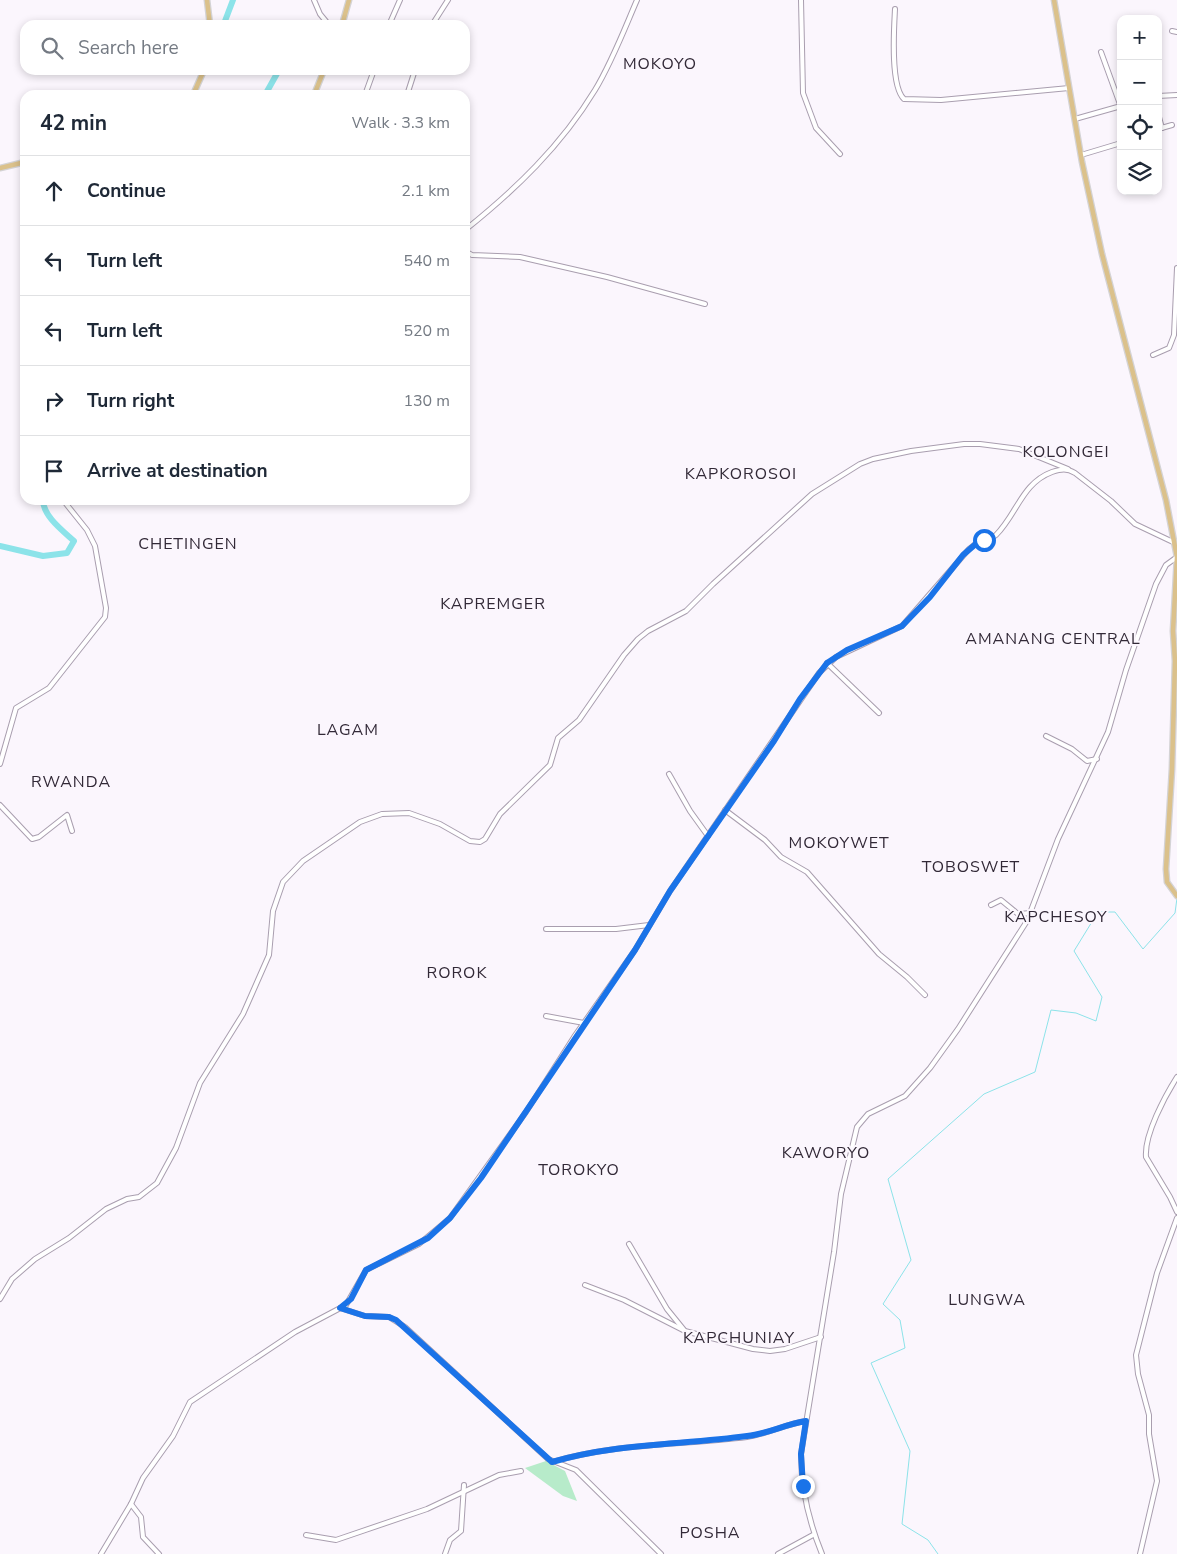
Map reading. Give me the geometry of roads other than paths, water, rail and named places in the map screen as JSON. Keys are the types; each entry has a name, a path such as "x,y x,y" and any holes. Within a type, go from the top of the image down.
{"main road":[{"path":"207,0 209,20"},
{"path":"343,20 349,0"},
{"path":"1054,0 1081,156 1115,309 1166,500 1177,557 1173,631 1175,662 1172,769 1166,869 1169,888 1177,896"},
{"path":"195,90 202,75"},
{"path":"316,90 322,75"},
{"path":"0,168 20,163"}],"street":[{"path":"314,0 324,20"},
{"path":"391,20 400,0"},
{"path":"435,20 448,0"},
{"path":"470,226 536,168 565,133 594,92 637,0"},
{"path":"801,0 803,94 816,128 840,154"},
{"path":"895,8 894,52 897,84 899,93 904,99 941,100 1069,88"},
{"path":"1101,52 1121,105"},
{"path":"367,90 372,75"},
{"path":"409,90 413,75"},
{"path":"1162,96 1177,95"},
{"path":"1075,120 1117,107"},
{"path":"1162,128 1172,125"},
{"path":"1081,156 1117,144"},
{"path":"470,254 520,257 705,304"},
{"path":"1153,355 1169,348 1174,335 1177,268"},
{"path":"0,1299 12,1279 34,1259 69,1238 106,1209 139,1197 157,1183 176,1148 200,1083 243,1014 269,955 273,911 283,882 303,860 360,822 382,814 409,813 440,824 470,841 480,842 485,839 500,814 550,765 558,738 579,720 614,669 638,639 648,631 686,611 812,494 860,464 874,458 964,444 1019,449 1068,469 1096,488 1135,524 1173,542"},
{"path":"101,1554 131,1504 140,1483 169,1442 190,1402 295,1332 340,1308 351,1299 366,1270 419,1244 450,1218 521,1121 584,1023 635,950 725,810 774,741 800,699 827,663 847,650 902,626 969,549 978,542 991,538 998,532 1033,483 1048,473 1068,469"},
{"path":"0,764 16,708 49,688 105,617 106,608 95,546 87,530 68,505"},
{"path":"822,1554 813,1535 801,1468 806,1421 821,1336 841,1194 857,1128 868,1114 905,1096 930,1068 958,1029 1031,913 1058,839 1108,732 1144,613 1166,565 1177,557"},
{"path":"827,663 879,713"},
{"path":"1046,736 1072,749 1087,760 1097,759"},
{"path":"669,774 690,811 708,836"},
{"path":"0,805 25,834 32,839 39,837 67,815 72,831"},
{"path":"725,810 765,840 781,857 807,872 879,954 908,977 925,996"},
{"path":"991,905 1000,900 1018,914 1031,913"},
{"path":"546,929 616,929 649,926"},
{"path":"546,1016 584,1023"},
{"path":"1177,1077 1155,1121 1145,1151 1146,1158 1177,1212"},
{"path":"1140,1554 1157,1481 1149,1434 1150,1415 1138,1374 1136,1355 1157,1273 1177,1218"},
{"path":"629,1244 667,1309 685,1331"},
{"path":"585,1285 624,1300 685,1331 753,1350 770,1351 785,1349 821,1336"},
{"path":"340,1308 365,1316 389,1317 396,1320 552,1462 569,1465 576,1470 661,1554"},
{"path":"552,1462 605,1450 749,1436 789,1423 806,1421"},
{"path":"306,1535 336,1540 427,1509 499,1475 520,1471"},
{"path":"446,1554 450,1540 461,1531 464,1485"},
{"path":"131,1504 141,1517 143,1537 159,1554"},
{"path":"778,1554 813,1535"}],"waterway":[{"path":"225,20 233,0"},
{"path":"268,90 276,75"},
{"path":"0,546 43,556 67,553 74,541 59,528 46,512 44,505"},
{"path":"938,1554 928,1540 902,1524 910,1451 871,1363 905,1348 900,1320 883,1304 911,1260 888,1179 984,1094 1035,1072 1051,1010 1076,1013 1096,1021 1102,997 1074,951 1098,912 1115,912 1143,949 1175,913 1177,898"}],"district":[{"name":"MOKOYO","path":"660,63"},
{"name":"KOLONGEI","path":"1066,451"},
{"name":"KAPKOROSOI","path":"741,473"},
{"name":"CHETINGEN","path":"188,543"},
{"name":"KAPREMGER","path":"493,603"},
{"name":"AMANANG CENTRAL","path":"1053,638"},
{"name":"LAGAM","path":"348,729"},
{"name":"RWANDA","path":"71,781"},
{"name":"MOKOYWET","path":"839,842"},
{"name":"TOBOSWET","path":"971,866"},
{"name":"KAPCHESOY","path":"1056,916"},
{"name":"ROROK","path":"457,972"},
{"name":"KAWORYO","path":"826,1152"},
{"name":"TOROKYO","path":"579,1169"},
{"name":"LUNGWA","path":"987,1299"},
{"name":"KAPCHUNIAY","path":"739,1337"},
{"name":"POSHA","path":"710,1532"}]}
